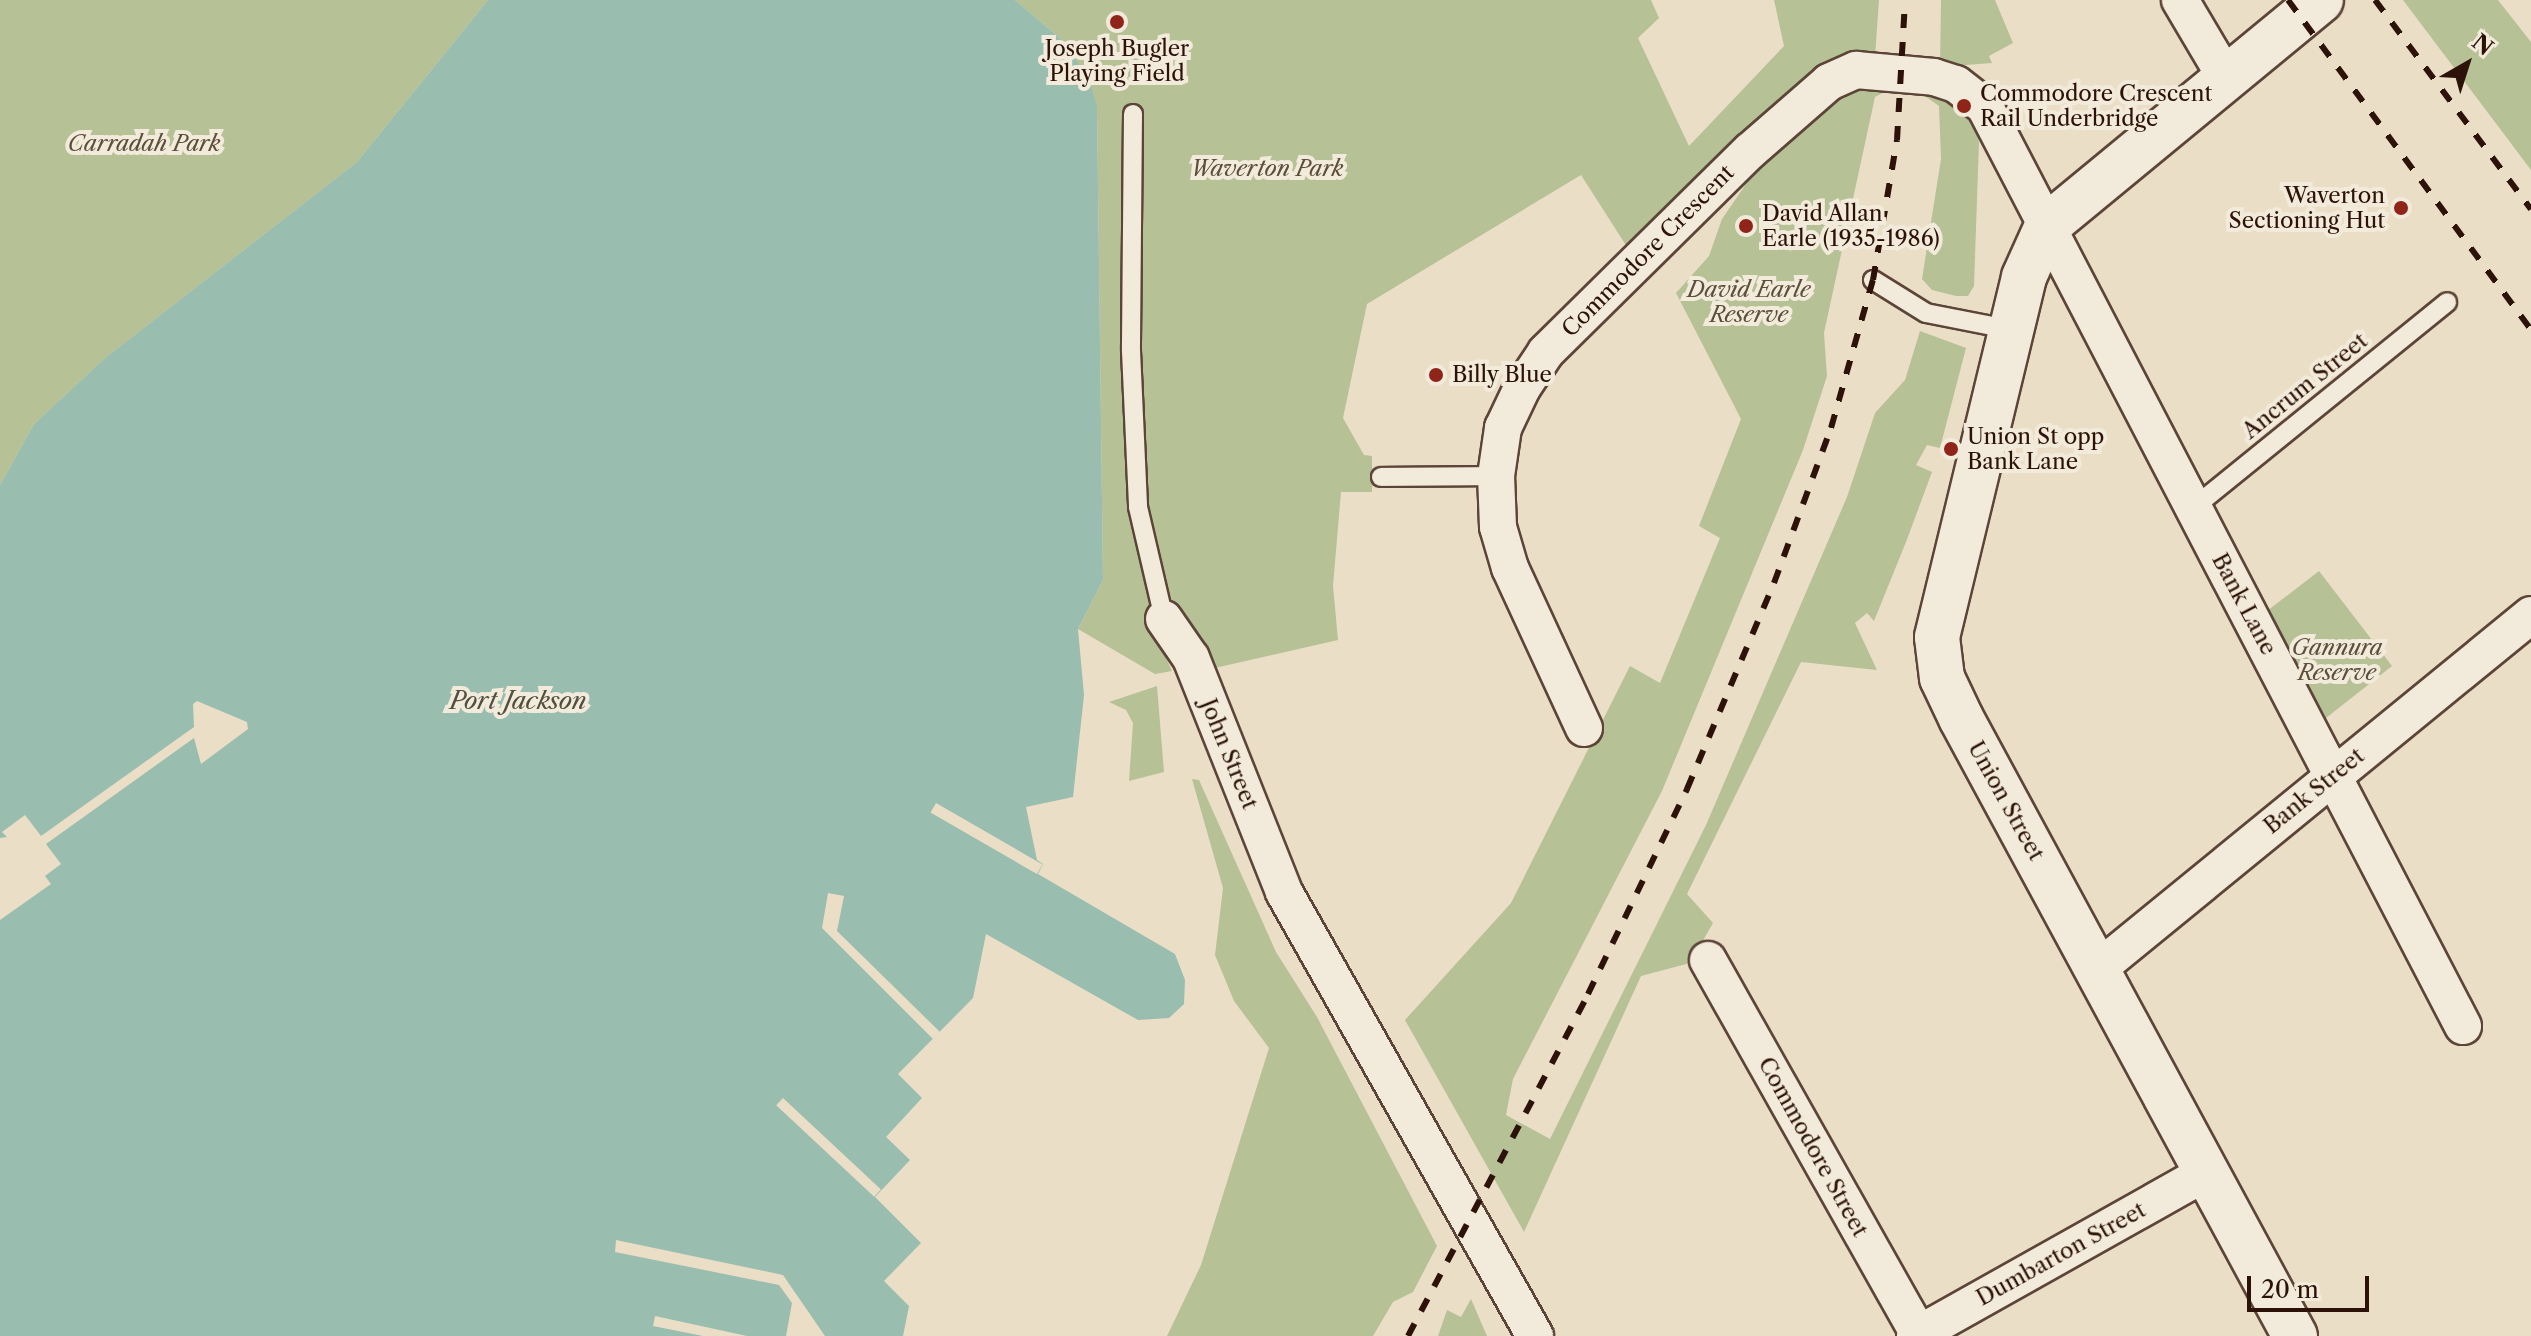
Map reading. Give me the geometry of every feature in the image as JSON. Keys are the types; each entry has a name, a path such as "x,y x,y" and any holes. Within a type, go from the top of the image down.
{"street":[{"path":"2180,0 2225,76"},
{"path":"2047,226 2225,76 2321,0"},
{"name":"Commodore Crescent","path":"1584,728 1510,568 1498,527 1496,476 1503,428 1546,352 1750,151 1842,73 1934,77 1976,98 2047,226"},
{"name":"Union Street","path":"2047,226 2024,277 1939,613 1937,658 1961,718 2099,968 2295,1336"},
{"name":"Bank Lane","path":"2047,226 2463,1026"},
{"name":"Bank Street","path":"2099,968 2531,615"},
{"name":"John Street","path":"1164,619 1191,658 1284,892 1535,1336"},
{"name":"Commodore Street","path":"1708,960 1917,1335"},
{"name":"Dumbarton Street","path":"1917,1335 2207,1172"}],"lane":[{"name":"John Street","path":"1133,114 1131,351 1138,507 1164,619"},
{"path":"1873,280 1926,313 2013,330"},
{"name":"Ancrum Street","path":"2193,508 2447,302"},
{"path":"1381,477 1496,476"}],"green space":[{"name":"Carradah Park","path":"0,0 488,0 357,162 105,358 34,424 0,485"},
{"name":"Waverton Park","path":"1015,0 1651,0 1659,18 1638,38 1689,146 1784,46 1774,0 1879,0 1875,57 1814,71 1629,250 1581,175 1367,304 1343,418 1364,455 1372,456 1372,492 1341,492 1333,586 1338,640 1206,670 1186,615 1150,622 1172,671 1155,674 1078,629 1103,580 1097,106 1062,40"},
{"path":"1941,0 1995,0 2013,43 1989,56 1992,63 1940,67"},
{"path":"2403,0 2498,0 2531,42 2531,170"},
{"name":"David Earle Reserve","path":"1857,85 1946,92 1974,122 1979,142 1974,286 1968,296 1956,296 1932,290 1922,279 1941,159 1939,106 1918,91 1890,89 1875,97 1824,333 1827,376 1803,450 1662,791 1513,1079 1506,1115 1550,1139 1706,825 1847,497 1875,413 1905,380 1920,331 1966,348 1940,448 1927,445 1916,465 1932,472 1906,542 1874,621 1867,613 1855,623 1877,670 1801,662 1687,894 1713,923 1690,963 1641,976 1524,1232 1405,1020 1511,903 1630,666 1660,683 1720,538 1699,526 1741,419 1676,293 1709,256 1722,219 1748,181 1838,94"},
{"name":"Gannura Reserve","path":"2319,571 2392,666 2326,718 2267,611"},
{"path":"1157,686 1164,772 1129,781 1133,723 1126,710 1109,702"},
{"path":"1192,779 1199,780 1276,952 1317,1017 1437,1246 1413,1292 1393,1302 1373,1336 1167,1336 1201,1265 1269,1048 1234,1001 1215,955 1223,888"},
{"path":"1471,1299 1487,1336 1438,1336 1447,1310 1461,1317"}],"water":[{"name":"Port Jackson","path":"488,0 1015,0 1062,40 1089,79 1097,106 1103,580 1078,629 1084,695 1073,797 1026,807 1037,860 1043,864 1038,874 1175,954 1185,980 1184,1004 1169,1018 1138,1020 986,934 973,998 898,1074 922,1098 886,1137 910,1160 875,1197 921,1243 884,1281 909,1306 903,1336 0,1336 0,485 34,424 105,358 357,162"}],"pier":[{"path":"197,701 247,722 248,729 201,764 194,738 46,844 61,864 45,876 51,884 0,920 0,838 7,837 2,832 25,815 41,836 194,727 193,704"},
{"path":"936,803 1043,864 1037,874 930,813"},
{"path":"828,893 844,896 837,931 940,1032 933,1039 822,928"},
{"path":"783,1098 881,1189 874,1197 776,1105"},
{"path":"616,1240 783,1275 825,1336 786,1336 792,1303 779,1285 615,1252"},
{"path":"655,1316 747,1336 703,1336 653,1326"}],"railway":[{"path":"1408,1336 1588,994 1687,789 1774,583 1831,428 1873,280 1897,140 1905,0"},
{"path":"2288,0 2531,329"},
{"path":"2375,0 2531,209"}],"place":[{"name":"Joseph Bugler Playing Field","path":"1117,22"},
{"name":"Commodore Crescent Rail Underbridge","path":"1964,106"},
{"name":"Waverton Sectioning Hut","path":"2401,208"},
{"name":"David Allan Earle (1935-1986)","path":"1746,226"},
{"name":"Billy Blue","path":"1436,375"},
{"name":"Union St opp Bank Lane","path":"1951,449"}]}
